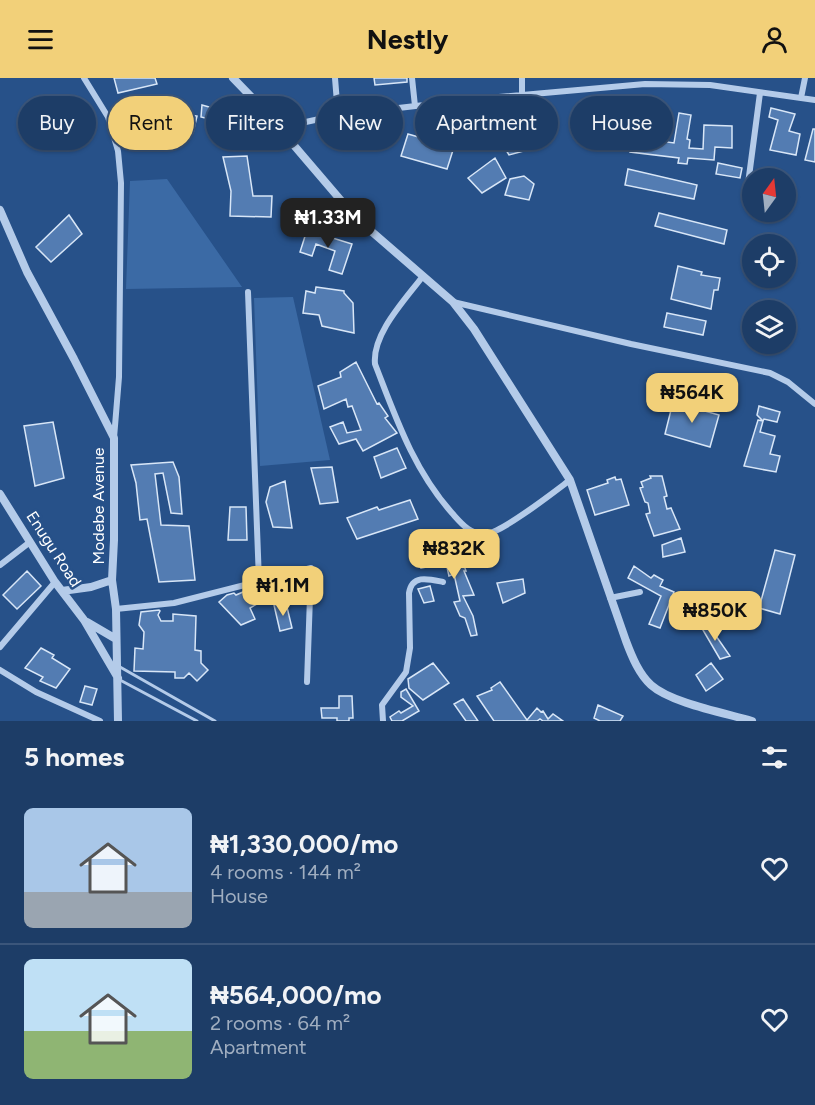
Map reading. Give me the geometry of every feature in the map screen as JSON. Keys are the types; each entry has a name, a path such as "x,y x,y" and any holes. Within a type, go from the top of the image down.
{"street":[{"path":"84,78 108,117 118,151 120,172 119,377 114,438"},
{"path":"233,78 249,96"},
{"path":"335,78 336,96"},
{"path":"403,107 415,106 411,78"},
{"path":"522,78 522,96 645,84 710,85 815,100"},
{"path":"801,98 805,78"},
{"path":"750,168 760,93"},
{"path":"297,150 356,218 453,302 479,338 570,480 610,598 637,666 652,686 688,702 752,721"},
{"name":"Modebe Avenue","path":"0,210 27,272 114,438 112,580 116,609 118,721"},
{"path":"423,276 393,316 377,342 374,352 375,364 405,443 434,493 465,527 473,532 484,534 493,532 533,507 570,480"},
{"path":"248,292 259,581"},
{"path":"453,302 770,374 788,382 815,404"},
{"name":"Enugu Road","path":"0,494 55,582 84,620"},
{"path":"0,565 30,543"},
{"path":"116,609 174,603 311,568 307,682"},
{"path":"383,721 382,705 406,672 410,648 409,592 411,584 421,579 443,582"},
{"path":"62,591 91,587 112,580"},
{"path":"0,647 55,582"},
{"path":"610,598 640,592"},
{"path":"84,620 116,639"},
{"path":"84,620 118,679"},
{"path":"0,670 36,692 100,721"}],"lane":[{"path":"118,666 215,721"},
{"path":"118,679 197,721"}],"shaded area":[{"path":"167,179 242,287 126,289 130,181"},
{"path":"293,297 330,460 260,466 254,298"}],"building":[{"path":"114,78 155,78 157,84 118,93"},
{"path":"374,78 407,78 407,82 375,85"},
{"path":"202,105 206,106 206,118 201,117"},
{"path":"771,108 795,114 789,131 800,134 796,155 770,150 778,120 769,117"},
{"path":"679,113 691,115 687,139 690,140 689,148 703,149 704,125 732,126 732,148 715,147 714,160 688,158 687,164 678,163 679,158 630,152 630,150 673,150"},
{"path":"813,129 815,129 815,162 805,160"},
{"path":"408,134 415,136 415,150 453,150 447,169 401,156"},
{"path":"506,150 528,150 509,155"},
{"path":"247,156 253,196 272,196 271,217 230,216 231,191 223,157"},
{"path":"495,158 506,178 482,193 468,178"},
{"path":"718,163 742,168 740,178 716,174"},
{"path":"628,169 697,185 694,199 625,185"},
{"path":"524,176 534,184 529,200 505,195 510,179"},
{"path":"659,213 727,230 724,244 655,226"},
{"path":"69,215 82,234 51,262 36,247"},
{"path":"307,230 352,244 342,274 329,270 335,251 316,244 312,256 300,252"},
{"path":"678,266 702,272 701,275 720,278 718,290 714,290 711,309 671,299"},
{"path":"316,287 344,291 353,303 354,333 322,326 319,315 303,313 306,291 315,293"},
{"path":"667,313 706,321 703,335 664,327"},
{"path":"356,362 377,404 379,403 388,416 385,418 397,433 363,451 356,439 339,444 330,427 343,422 347,433 361,430 352,406 348,407 346,399 324,409 318,386 341,377 340,372"},
{"path":"673,402 719,415 710,447 665,434"},
{"path":"759,406 780,412 777,422 764,419 763,421 757,415"},
{"path":"758,420 763,421 760,432 775,436 770,454 780,456 776,472 744,466"},
{"path":"53,422 64,478 35,486 24,426"},
{"path":"397,448 406,468 381,478 374,457"},
{"path":"173,462 179,477 182,514 171,513 163,473 155,474 161,525 189,526 195,580 159,582 147,519 140,520 136,483 131,465"},
{"path":"332,467 338,502 320,504 311,468"},
{"path":"650,476 662,476 667,496 664,497 667,509 671,508 680,529 654,536 646,514 650,513 648,503 645,502 640,488 643,487 641,482 651,478"},
{"path":"615,477 616,480 621,479 629,505 595,515 587,490 608,483 607,480"},
{"path":"285,481 292,528 273,527 266,502 270,487"},
{"path":"410,500 418,519 357,539 347,518 377,507 379,510"},
{"path":"230,507 246,507 247,540 228,540"},
{"path":"681,538 685,552 663,557 662,545"},
{"path":"458,549 474,595 463,596 473,616 477,635 471,636 465,618 460,616 454,602 460,601 454,574 449,576 446,563 421,568 418,552 428,551 429,554"},
{"path":"775,550 795,555 780,614 759,608"},
{"path":"634,566 651,578 654,575 663,580 660,586 674,592 660,628 649,624 661,596 628,578"},
{"path":"27,571 41,586 17,609 3,595"},
{"path":"523,579 525,593 503,603 497,583"},
{"path":"430,586 434,601 424,603 418,589"},
{"path":"250,589 262,601 250,608 255,619 241,625 219,602 227,595 234,593 236,595"},
{"path":"286,603 292,628 280,631 274,605"},
{"path":"159,610 158,615 161,621 173,621 173,614 196,616 195,650 201,651 201,663 208,670 197,681 189,673 184,678 175,678 175,672 134,671 135,648 143,649 144,632 139,625 141,612"},
{"path":"707,623 730,656 720,659 700,625"},
{"path":"41,648 54,655 52,658 70,669 56,688 40,681 43,677 25,668"},
{"path":"433,663 449,683 423,700 409,688 408,679"},
{"path":"711,663 723,679 706,691 696,675"},
{"path":"500,682 527,720 537,708 543,711 548,719 553,714 563,721 540,719 537,721 494,721 477,696 492,690 491,688"},
{"path":"85,686 97,689 92,705 80,702"},
{"path":"406,689 419,711 402,721 392,721 390,717 413,706 401,697 401,692"},
{"path":"339,696 352,696 353,718 349,718 349,721 337,721 337,718 322,718 321,708 339,708"},
{"path":"463,699 478,721 466,721 454,704"},
{"path":"598,705 623,716 620,721 600,721 594,718"}]}
